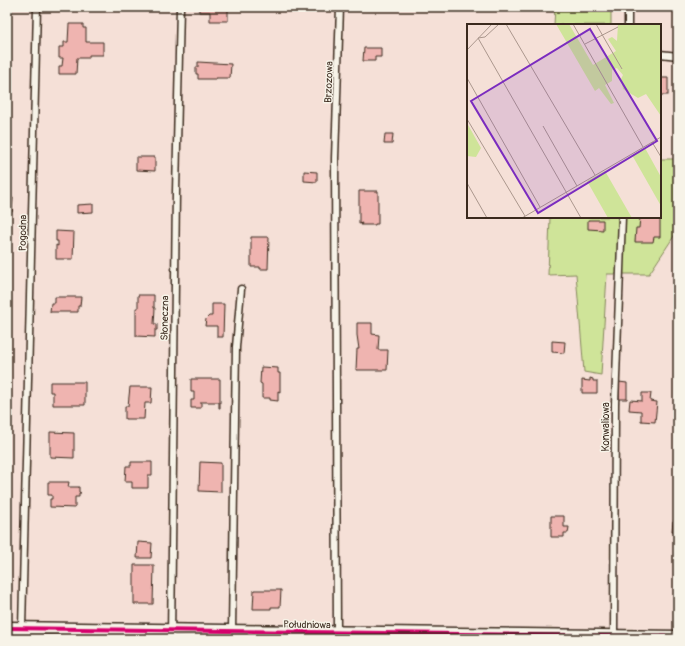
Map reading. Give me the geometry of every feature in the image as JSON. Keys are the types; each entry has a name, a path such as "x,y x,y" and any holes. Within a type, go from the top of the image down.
{"street":[{"name":"Południowa","path":"7,628 172,634 232,631 678,637"}],"lane":[{"name":"Pogodna","path":"22,628 38,7"},
{"name":"Słoneczna","path":"172,634 176,192 180,7"},
{"name":"Brzozowa","path":"337,633 335,158 340,7"},
{"path":"628,7 628,24"},
{"path":"661,54 678,56"},
{"name":"Konwaliowa","path":"614,636 615,404 622,218"},
{"path":"232,631 236,347 241,289"}],"green space":[{"path":"555,7 611,7 611,24 554,24"},
{"path":"661,159 678,159 678,230 649,274 607,274 601,375 584,372 576,274 548,275 550,218 661,218"}],"building":[{"path":"199,7 228,7 228,21 210,21 210,12 199,12"},
{"path":"640,7 657,7 657,11 640,11"},
{"path":"69,24 83,24 83,28 86,28 86,42 103,42 103,55 89,55 89,58 77,58 76,74 59,74 59,66 62,66 63,58 59,58 59,47 64,47 64,42 68,42"},
{"path":"364,48 381,48 381,57 375,57 375,61 363,61"},
{"path":"198,62 231,64 230,78 198,79 196,67 198,67"},
{"path":"661,78 668,78 668,95 661,95"},
{"path":"385,134 393,134 392,144 384,144"},
{"path":"136,157 155,157 155,171 136,170"},
{"path":"304,171 317,172 317,182 304,181"},
{"path":"7,191 10,191 10,198 13,198 12,212 7,212"},
{"path":"359,191 378,191 378,224 359,224"},
{"path":"93,204 93,212 77,213 77,205"},
{"path":"640,218 660,218 660,237 654,237 653,242 635,242 636,228 639,228"},
{"path":"588,220 603,220 603,230 588,229"},
{"path":"56,231 74,232 73,259 56,259 56,245 58,246 58,241 56,241"},
{"path":"251,237 269,237 268,269 251,267"},
{"path":"138,295 154,295 154,324 157,324 155,337 136,336 136,308 138,308"},
{"path":"55,297 81,297 78,312 50,312 51,303 55,303"},
{"path":"212,304 224,304 223,337 217,337 217,326 205,326 206,319 209,316 212,316"},
{"path":"357,323 372,323 372,334 379,335 378,350 388,350 387,370 356,370 357,349 359,349"},
{"path":"552,341 565,342 564,353 552,352"},
{"path":"261,367 278,368 278,373 280,373 280,392 278,391 278,401 270,400 270,398 262,398 262,384 260,383"},
{"path":"590,378 593,379 593,381 597,381 597,393 582,393 582,380 590,381"},
{"path":"191,379 220,379 220,408 219,402 201,402 201,408 191,408 191,400 194,400 194,392 191,392"},
{"path":"50,382 85,382 85,405 53,405 53,392 50,392"},
{"path":"619,382 627,383 627,399 619,399"},
{"path":"7,385 10,385 9,415 7,414"},
{"path":"130,387 152,387 151,403 145,403 144,419 125,419 125,406 128,406"},
{"path":"642,393 651,393 650,401 657,402 655,422 641,421 641,411 629,410 630,400 642,401"},
{"path":"50,432 74,433 74,458 50,457"},
{"path":"131,462 152,462 152,475 148,475 148,488 132,488 132,482 125,482 126,466 131,466"},
{"path":"200,462 221,463 221,492 199,491"},
{"path":"48,482 69,482 68,487 79,487 79,492 81,493 79,493 79,497 75,497 75,508 50,507 50,499 52,499 52,495 48,495"},
{"path":"551,516 564,516 564,527 569,527 568,533 564,533 564,537 551,537"},
{"path":"673,521 678,521 678,531 672,531"},
{"path":"138,542 152,543 151,558 137,558"},
{"path":"134,565 154,565 153,604 134,604"},
{"path":"254,590 281,590 280,607 271,607 271,609 253,609"}],"cycle path":[{"path":"7,628 678,637"}]}
